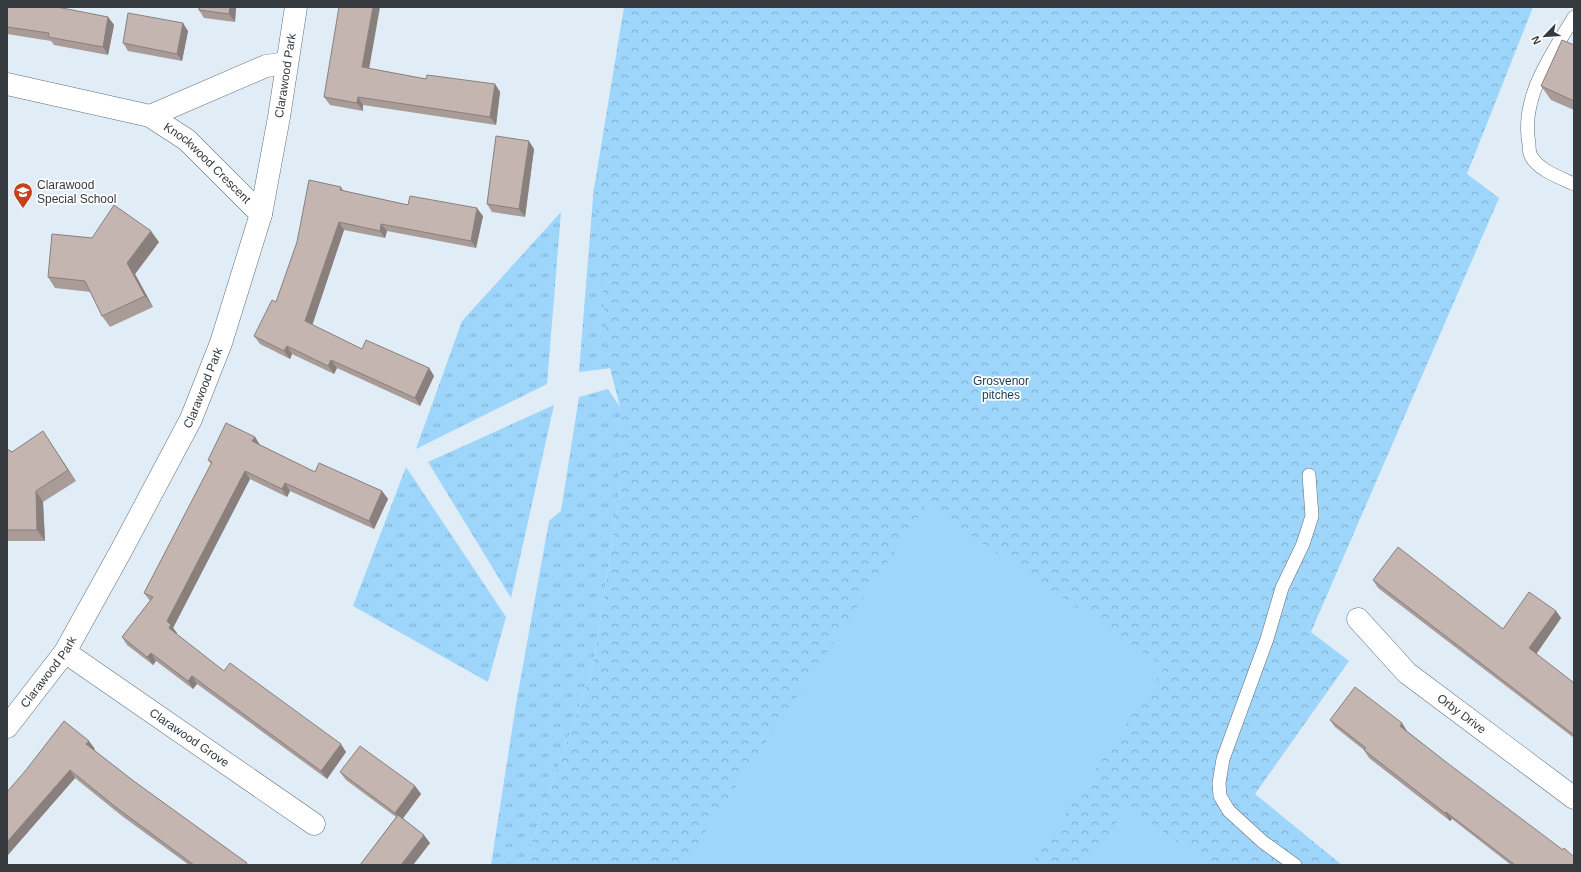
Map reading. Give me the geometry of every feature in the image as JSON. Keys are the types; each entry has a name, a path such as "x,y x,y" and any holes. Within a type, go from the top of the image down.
{"street":[{"name":"Clarawood Park","path":"7,727 65,652 126,542 191,418 221,343 261,214 274,146 296,7"},
{"name":"Knockwood Crescent","path":"150,116 266,66 286,63"},
{"name":"Knockwood Crescent","path":"7,84 150,116 186,140 261,214"},
{"name":"Orby Drive","path":"1358,619 1407,673 1574,798"},
{"name":"Clarawood Grove","path":"65,652 314,824"}],"lane":[{"path":"1574,17 1541,72 1527,117 1527,135 1531,156 1543,168 1574,184"},
{"path":"1295,865 1263,842 1229,811 1220,796 1220,783 1223,759 1265,646 1282,588 1303,544 1312,516 1309,475"}],"green space":[{"name":"Grosvenor pitches","path":"624,7 1533,7 1467,174 1499,198 1311,632 1349,661 1255,794 1342,865 524,865 593,667 618,504 620,407 609,364 594,189"},
{"path":"594,185 611,368 579,372"},
{"path":"561,212 547,384 416,449 462,321"},
{"path":"608,389 622,410 618,504 593,667 524,865 491,865 516,704 549,521 561,511 579,397"},
{"path":"554,405 511,598 428,462"},
{"path":"406,467 506,617 488,682 353,606"},
{"path":"926,505 1165,667 1031,865 683,865"},
{"path":"1128,806 1210,865 1086,865"}],"building":[{"path":"7,7 57,7 108,17 103,47 48,37 49,33 7,27"},
{"path":"199,7 230,7 229,14 199,10"},
{"path":"339,7 373,7 362,67 426,79 427,75 495,84 490,117 358,97 357,103 324,97"},
{"path":"128,13 183,23 177,54 123,43"},
{"path":"1562,40 1574,45 1574,101 1541,86"},
{"path":"496,136 529,141 519,209 487,204"},
{"path":"309,180 341,187 340,190 408,205 410,196 477,208 471,241 381,224 380,231 339,222 305,321 362,349 366,340 429,368 415,398 331,360 328,366 287,346 284,351 254,336 272,300 276,302 297,242"},
{"path":"114,205 151,231 127,263 145,296 102,316 85,281 48,277 52,234 92,238"},
{"path":"226,423 255,437 252,441 315,472 319,463 382,491 369,521 285,483 282,489 245,471 167,621 171,625 169,628 224,671 230,663 341,744 321,771 192,676 188,681 151,653 147,657 122,637 153,597 144,593 212,462 208,460"},
{"path":"43,431 68,470 36,491 37,530 7,530 7,449 12,452"},
{"path":"1398,547 1503,629 1529,592 1556,611 1529,648 1574,683 1574,735 1373,580"},
{"path":"1355,687 1402,723 1400,726 1446,762 1563,850 1564,848 1574,857 1574,865 1515,865 1364,750 1366,748 1330,720"},
{"path":"64,721 89,741 86,744 135,782 247,863 245,865 194,865 117,808 70,770 7,842 7,792"},
{"path":"360,746 415,786 395,813 340,772"},
{"path":"398,815 424,835 401,865 360,865"}],"place":[{"name":"Clarawood Special School","path":"23,209"}]}
